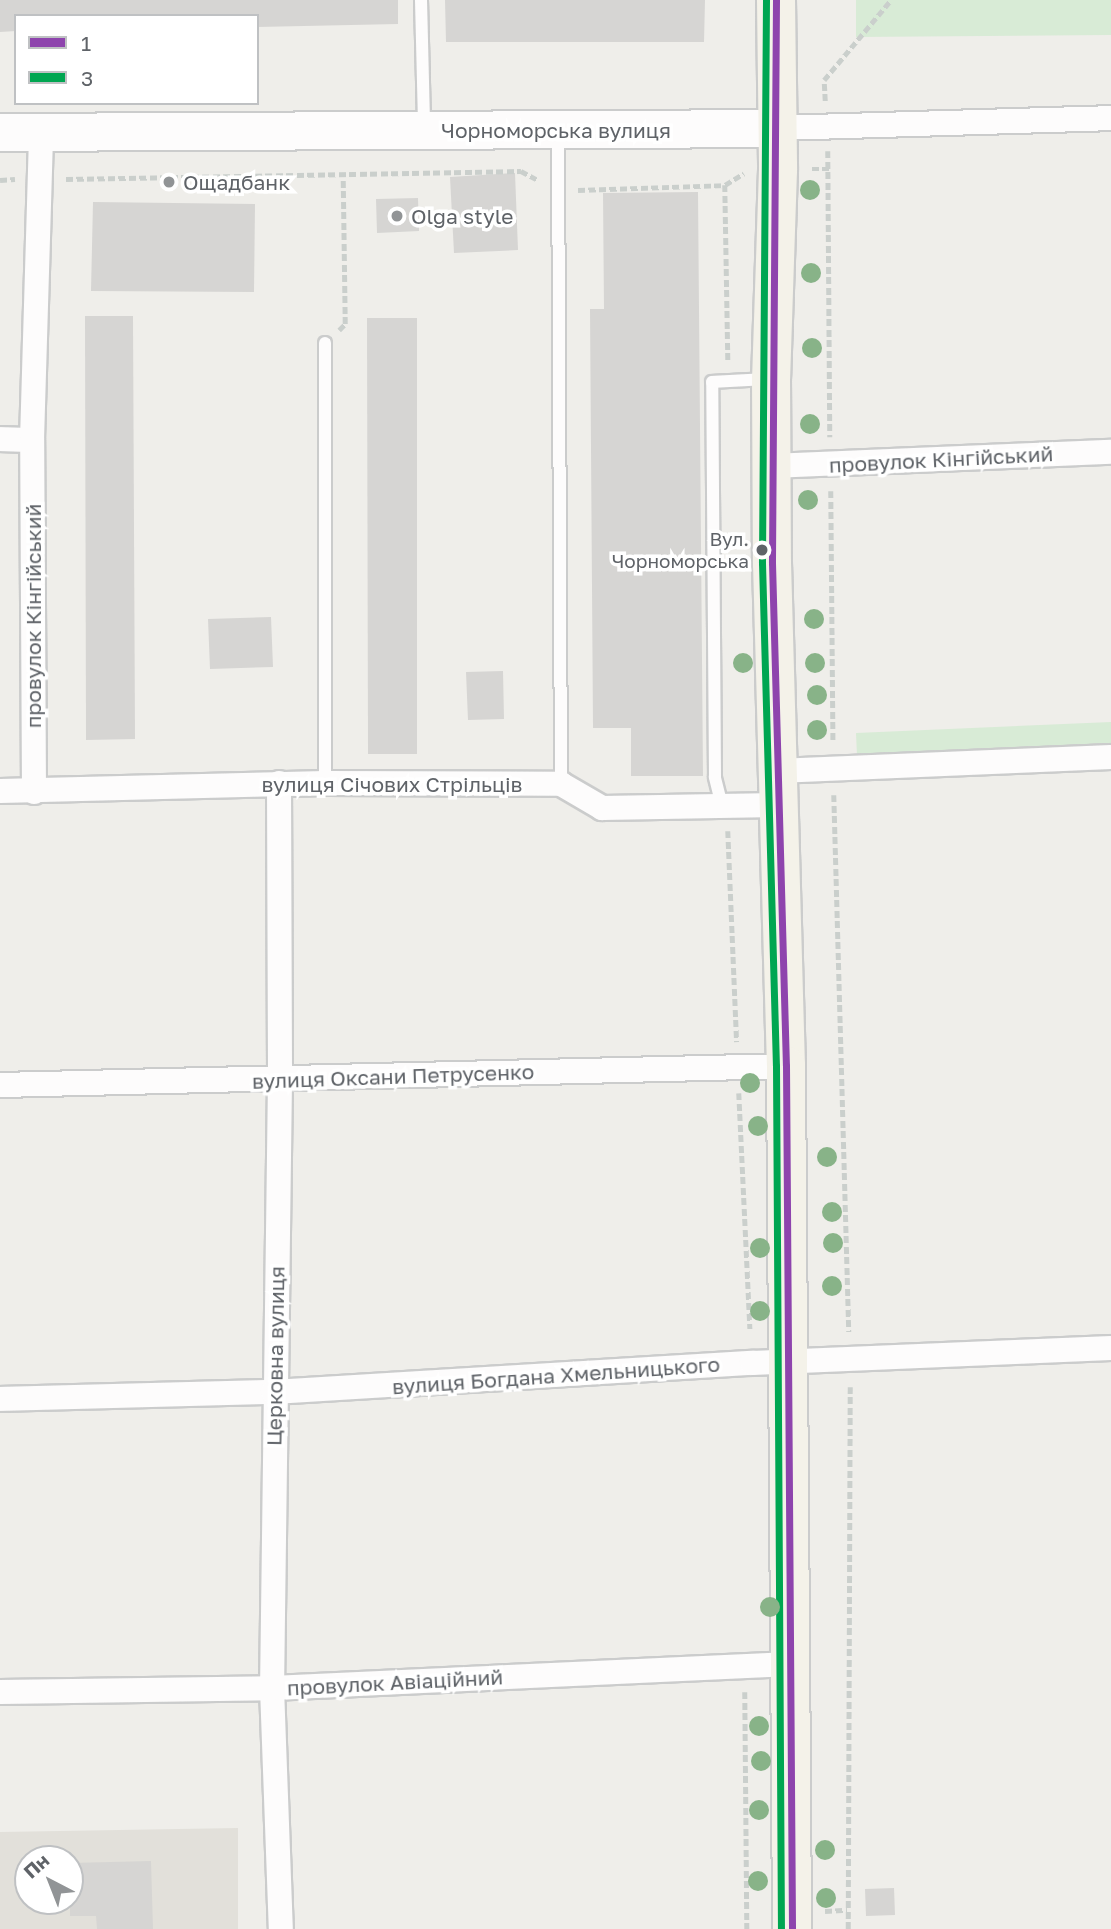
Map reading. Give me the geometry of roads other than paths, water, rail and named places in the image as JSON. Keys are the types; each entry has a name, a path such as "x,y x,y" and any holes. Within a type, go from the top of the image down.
{"main road":[{"path":"776,0 778,128 771,466 786,1066 789,1363 774,1664 792,1929"}],"street":[{"name":"Чорноморська вулиця","path":"0,132 558,131 778,128 1111,118"},
{"name":"провулок Кінгійський","path":"34,792 32,440 41,131"},
{"path":"0,439 32,440"},
{"name":"провулок Кінгійський","path":"771,466 1111,452"},
{"path":"561,784 602,808 722,806 834,769 1111,757"},
{"name":"вулиця Січових Стрільців","path":"0,791 279,783 561,784"},
{"name":"Церковна вулиця","path":"279,783 280,1080 273,1392 272,1688 281,1929"},
{"name":"вулиця Оксани Петрусенко","path":"0,1085 786,1066"},
{"name":"вулиця Богдана Хмельницького","path":"0,1399 273,1392 752,1363 1111,1348"},
{"name":"провулок Авіаційний","path":"0,1692 272,1688 774,1664"}],"lane":[{"path":"421,0 424,130"},
{"path":"558,131 561,784"},
{"path":"325,783 326,342"},
{"path":"722,806 715,776 712,382 771,379"}],"place":[{"name":"Ощадбанк","path":"169,182"},
{"name":"Olga style","path":"397,216"},
{"name":"Вул. Чорноморська","path":"762,550"}]}
